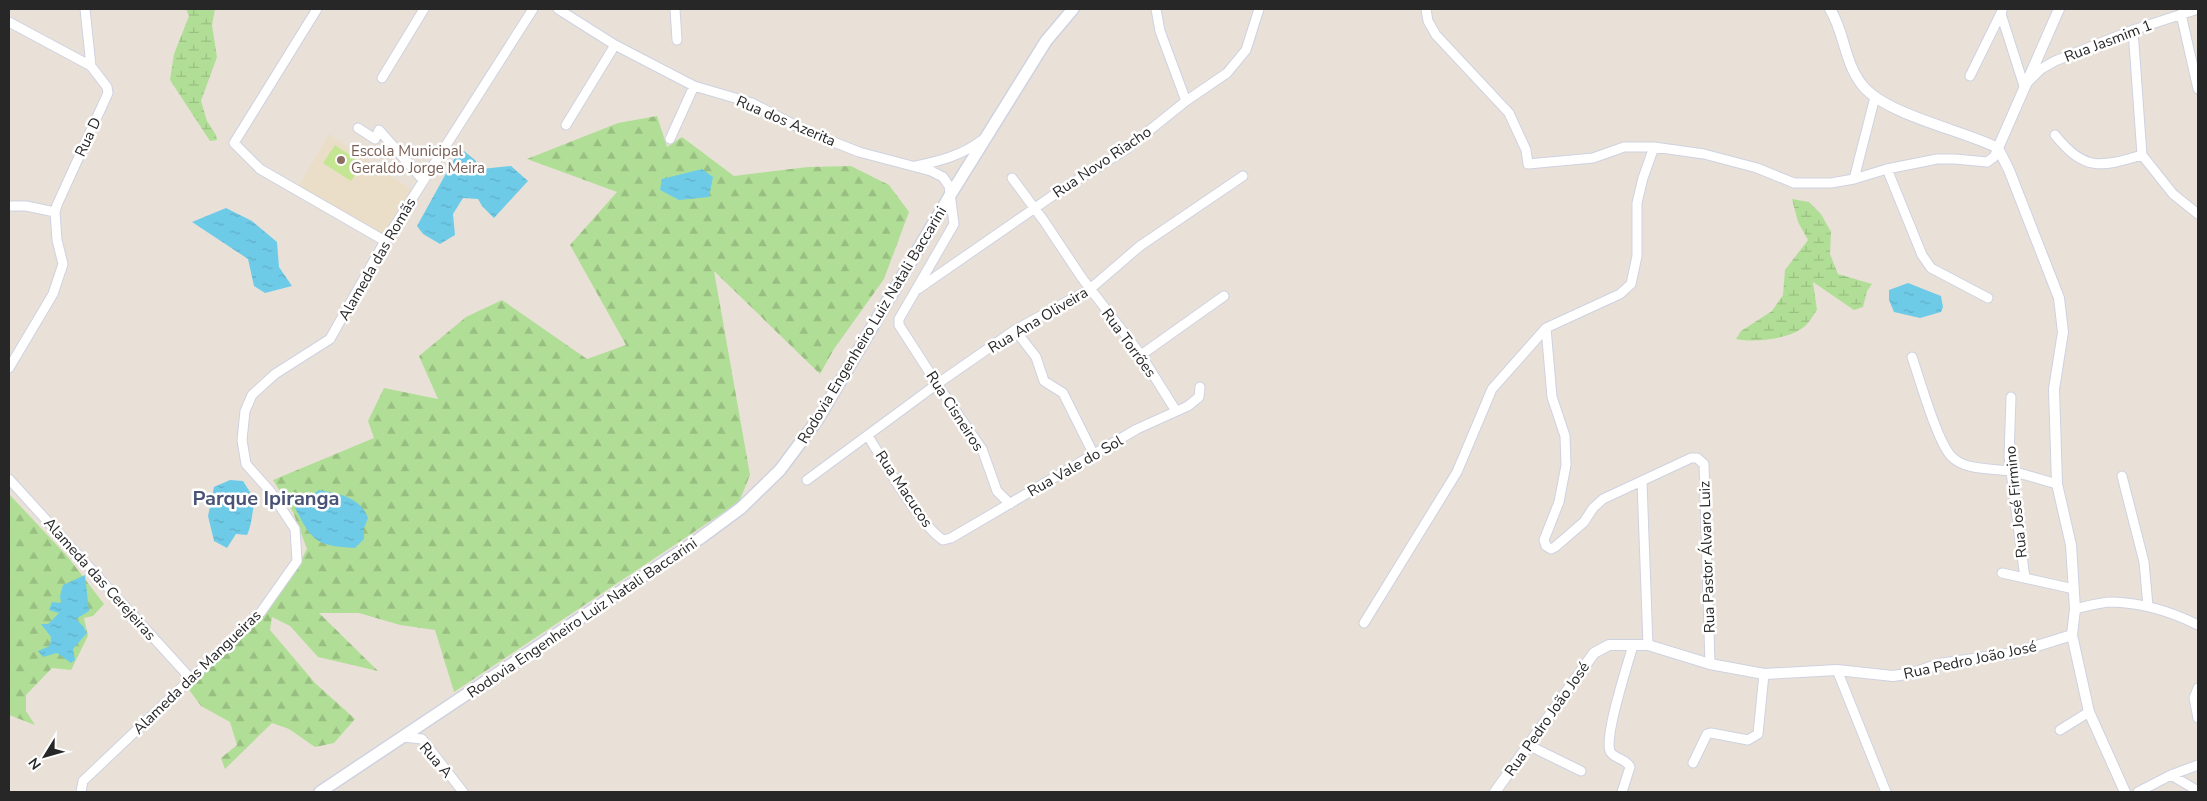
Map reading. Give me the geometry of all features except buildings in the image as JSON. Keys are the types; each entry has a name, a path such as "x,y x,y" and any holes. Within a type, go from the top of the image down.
{"main road":[{"name":"Rodovia Engenheiro Luiz Natali Baccarini","path":"320,792 699,539 741,508 780,470 818,419 949,197 1046,41 1073,9"}],"street":[{"path":"85,9 91,66"},
{"path":"317,9 268,84 234,143 260,169 385,241"},
{"path":"382,78 424,9"},
{"name":"Alameda das Romãs","path":"270,491 246,464 242,440 245,411 252,395 275,374 330,339 385,241 534,9"},
{"name":"Rua dos Azerita","path":"558,9 615,45 694,86 752,103 806,131 860,152 913,166 943,177 948,186 949,197"},
{"path":"675,9 677,40"},
{"path":"1156,9 1160,31 1186,101"},
{"name":"Rua Novo Riacho","path":"915,291 1034,208 1125,150 1186,101 1227,73 1246,50 1258,9"},
{"path":"1426,9 1428,20 1436,35 1509,114 1526,150 1528,164 1594,158 1624,148 1654,147 1704,154 1757,168 1794,183 1831,183 1936,159 1987,162 1994,157 2058,9"},
{"path":"1830,9 1839,23 1848,61 1862,85 1875,97 1920,118 1978,138 1998,148 2009,170 2059,298 2063,332 2054,389 2057,484 2071,545 2075,608 2072,635 2089,712 2125,792"},
{"name":"Rua Jasmim 1","path":"2024,86 2040,69 2055,61 2134,30 2198,9"},
{"path":"2002,11 2024,86"},
{"path":"1970,76 2002,11"},
{"path":"2181,14 2198,90"},
{"path":"9,22 91,66"},
{"path":"2134,30 2142,155 2173,194 2198,214"},
{"path":"566,126 615,45"},
{"name":"Rua D","path":"55,212 106,99 107,87 91,66"},
{"path":"670,139 694,86"},
{"path":"1854,179 1875,97"},
{"path":"358,128 375,139 378,130 423,180"},
{"path":"913,166 942,161 974,146 988,135"},
{"path":"2055,135 2082,160 2098,165 2108,165 2142,155"},
{"path":"1364,623 1457,472 1492,389 1546,328 1620,294 1631,284 1637,256 1637,203 1643,178 1654,147"},
{"path":"1887,169 1922,255 1931,268 1988,298"},
{"name":"Rua Ana Oliveira","path":"807,480 937,384 1015,330 1090,289 1140,246 1244,176"},
{"name":"Rua Torrões","path":"1012,178 1090,289 1141,355 1176,411"},
{"path":"915,291 954,224 949,197"},
{"path":"9,206 26,206 55,212 57,240 63,264 54,294 9,368"},
{"name":"Rua Cisneiros","path":"915,291 899,319 899,325 982,449 997,491 1010,504"},
{"path":"1141,355 1224,296"},
{"path":"1546,328 1552,397 1565,436 1566,465 1559,502 1544,540 1546,546 1551,549 1555,547 1584,522 1593,508 1603,499 1642,482 1648,645"},
{"path":"1015,330 1036,357 1044,381 1063,393 1094,455"},
{"path":"1912,357 1941,439 1951,456 1960,462 1974,467 2010,472 2057,484"},
{"name":"Rua Vale do Sol","path":"943,540 952,538 1138,429 1188,406 1199,397 1200,387"},
{"name":"Rua José Firmino","path":"2011,397 2010,472 2025,578"},
{"name":"Rua Macucos","path":"868,436 924,522 936,536 943,540"},
{"name":"Rua Pastor Álvaro Luiz","path":"1642,482 1691,458 1697,458 1704,464 1710,664"},
{"path":"2122,476 2144,562 2148,606"},
{"name":"Alameda das Cerejeiras","path":"9,479 191,679"},
{"name":"Alameda das Mangueiras","path":"81,792 83,781 261,612 297,561 295,529 270,491"},
{"path":"2002,573 2074,590"},
{"path":"2075,608 2111,602 2148,606 2185,618 2198,625"},
{"name":"Rua Pedro João José","path":"1495,792 1594,653 1609,645 1648,645 1710,664 1764,674 1837,670 1893,676 1913,673 1939,664 2014,652 2072,635"},
{"path":"1622,792 1630,767 1626,761 1613,755 1609,748 1613,714 1633,645"},
{"path":"1837,670 1886,792"},
{"path":"1693,763 1707,734 1711,733 1748,740 1758,734 1764,674"},
{"path":"2198,688 2194,698 2198,718"},
{"path":"2060,730 2089,712"},
{"name":"Rua A","path":"403,738 422,739 463,792"},
{"path":"1528,745 1581,771"},
{"path":"2138,792 2171,775 2198,765"},
{"path":"2171,775 2198,791"}],"shaded area":[{"name":"Escola Municipal Geraldo Jorge Meira","path":"329,134 413,191 381,235 298,187"}],"green space":[{"path":"186,9 215,9 212,25 217,57 201,101 207,121 217,140 210,141 170,80 174,54 189,16"},
{"path":"657,116 667,147 682,137 734,176 808,167 851,166 889,185 909,212 884,279 834,349 820,374 714,271 750,475 739,502 454,692 435,630 400,625 359,613 319,613 378,671 318,657 290,626 272,617 270,630 315,683 355,719 334,743 315,747 289,729 272,723 225,769 221,758 237,745 230,722 201,706 187,687 238,640 269,607 283,589 307,549 293,512 273,480 374,438 368,421 384,388 438,399 419,356 466,317 502,300 587,359 626,345 570,245 617,192 527,159 618,123"},
{"path":"335,145 363,164 351,181 323,163"},
{"path":"1792,199 1809,202 1821,214 1831,232 1830,254 1838,274 1872,284 1867,291 1863,307 1854,310 1813,282 1817,310 1805,326 1791,334 1772,339 1736,339 1741,331 1772,311 1783,295 1785,270 1808,240 1798,222"},
{"path":"9,494 68,557 104,604 93,616 84,618 88,636 71,670 52,668 26,695 26,711 35,725 9,715"}],"water":[{"path":"464,151 475,160 481,169 511,166 528,181 494,218 478,199 463,198 453,214 455,235 440,244 423,234 417,226 454,159"},
{"path":"702,169 713,177 709,197 679,200 660,190 662,179"},
{"path":"226,208 252,221 277,242 279,267 292,286 265,293 254,286 248,259 192,222"},
{"path":"1908,283 1941,296 1943,307 1941,312 1920,318 1894,312 1889,300 1889,290"},
{"path":"230,480 243,481 255,500 247,535 236,534 227,548 214,541 208,516 214,487"},
{"path":"319,490 334,493 355,501 364,511 368,518 364,528 364,539 355,548 332,546 323,543 311,535 306,528 295,508"},
{"path":"85,575 89,611 76,619 87,633 73,649 75,660 71,663 57,653 43,657 38,651 50,646 51,637 41,624 48,624 59,613 49,610 52,602 61,603 60,596 63,585"}],"place":[{"name":"Escola Municipal Geraldo Jorge Meira","path":"341,160"}],"district":[{"name":"Parque Ipiranga","path":"266,498"}]}
